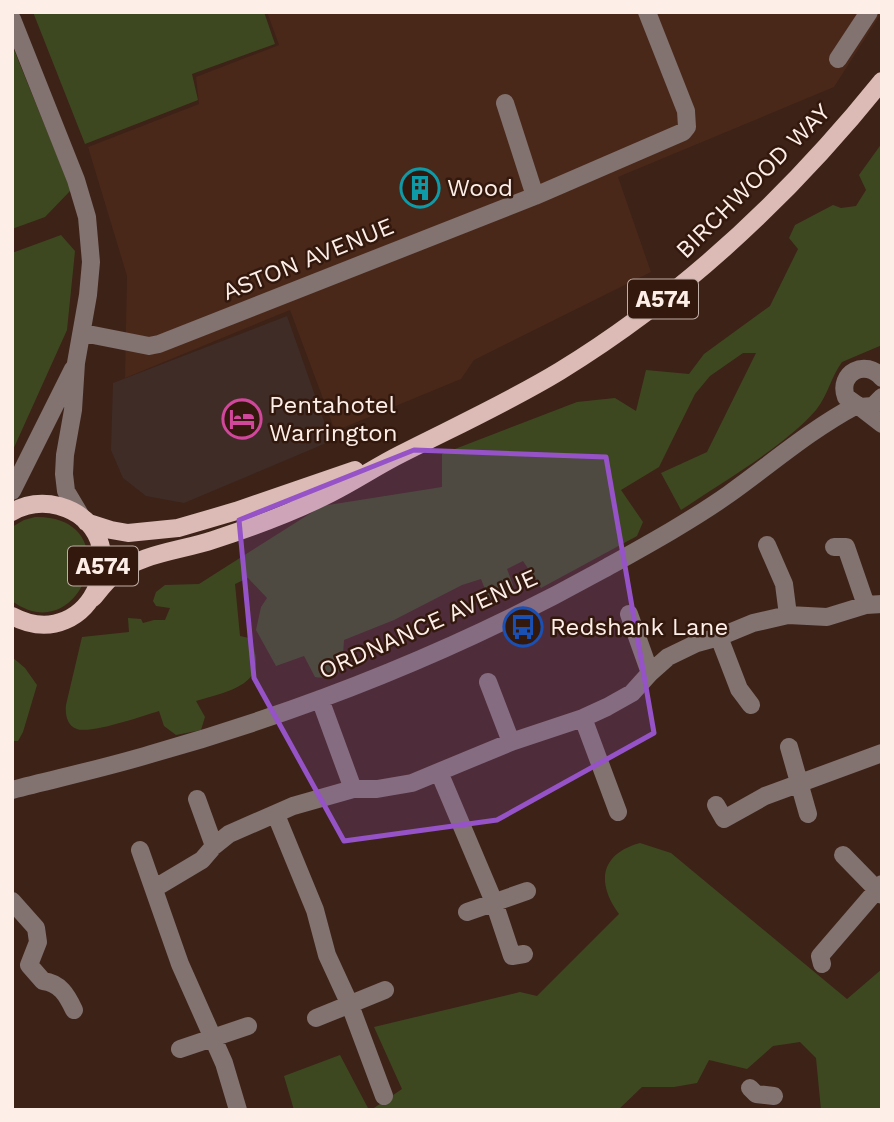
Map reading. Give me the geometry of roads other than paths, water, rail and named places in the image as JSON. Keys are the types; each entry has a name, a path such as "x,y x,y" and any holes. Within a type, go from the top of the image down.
{"main road":[{"name":"BIRCHWOOD WAY","path":"93,598 111,576 127,566 152,556 211,541 331,493 398,455 474,419 561,370 679,287 740,235 805,172 882,81"},
{"name":"BIRCHWOOD WAY","path":"84,520 128,533 178,528 236,511 398,455"},
{"name":"A574","path":"12,512 33,504 50,504 67,509 84,520 96,536 103,559 100,584 93,598 75,615 53,624 37,625 15,618"}],"street":[{"name":"ASTON AVENUE","path":"83,333 149,346 159,344 535,196 683,132 687,127 686,111 647,12"},
{"path":"838,59 869,12"},
{"path":"12,19 76,180 86,217 91,262 83,333 76,363 64,474 66,491 84,520"},
{"path":"505,103 535,196"},
{"path":"859,368 882,356"},
{"path":"12,491 76,363"},
{"path":"859,368 871,369 882,378"},
{"name":"ORDNANCE AVENUE","path":"825,422 849,374 859,368"},
{"path":"844,385 846,397 882,424"},
{"name":"ORDNANCE AVENUE","path":"12,790 151,754 320,699 476,634 601,571 670,532 726,496 825,422 858,407 873,406 882,397"},
{"path":"767,545 783,584 788,615"},
{"path":"155,888 202,860 229,834 304,803 353,789 377,789 412,783 511,742 583,718 632,693 668,657 697,643 753,623 788,615 827,617 874,604 846,547 834,547"},
{"path":"628,614 650,673"},
{"path":"719,637 739,689 751,705"},
{"path":"488,682 511,742"},
{"path":"320,699 353,789"},
{"path":"583,718 617,816"},
{"path":"789,747 808,814"},
{"path":"716,805 724,819 765,796 882,752"},
{"path":"439,772 494,902 512,956 523,954"},
{"path":"197,799 214,846"},
{"path":"276,816 315,911 327,955 350,1005 384,1096"},
{"path":"140,850 180,964 224,1063 238,1110"},
{"path":"822,964 820,956 880,890 843,855"},
{"path":"467,912 527,891"},
{"path":"12,901 36,928 38,942 29,965 43,981 52,982 66,993 74,1010"},
{"path":"316,1018 385,990"},
{"path":"180,1049 248,1026"}],"place":[{"name":"Wood","path":"420,188"},
{"name":"Pentahotel Warrington","path":"242,419"},
{"name":"Redshank Lane","path":"523,627"}]}
